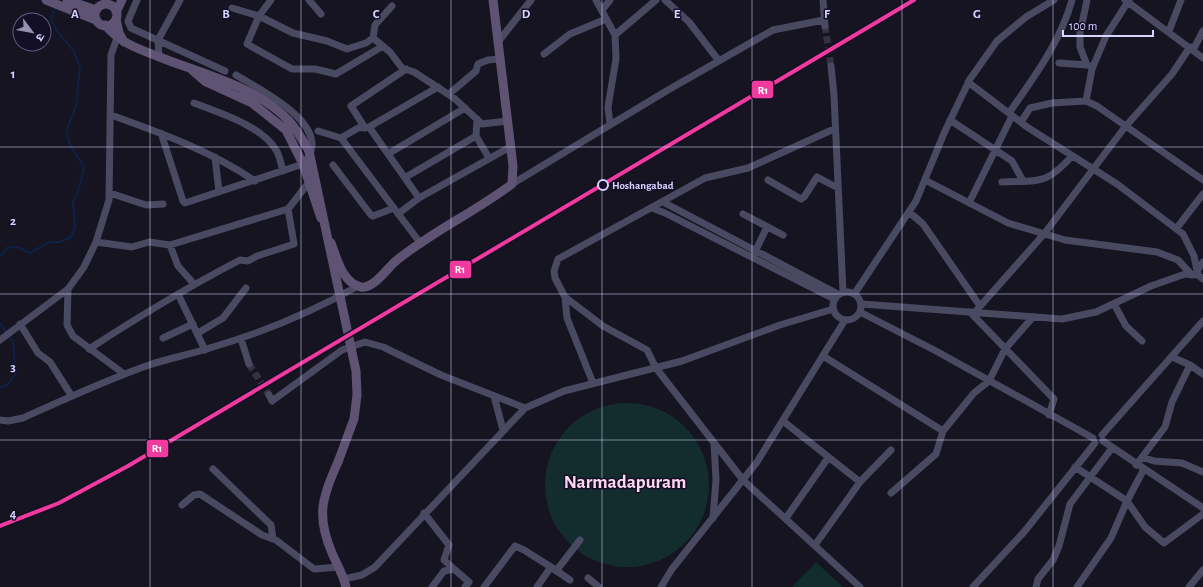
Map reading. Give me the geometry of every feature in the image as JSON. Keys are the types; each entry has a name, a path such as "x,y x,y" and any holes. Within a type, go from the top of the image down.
{"main road":[{"path":"105,25 112,23 122,0"},
{"path":"192,70 206,82 252,103 286,130 310,181 317,209 344,275 352,283 362,287 372,284 396,260 493,199 512,184 513,166 493,0"},
{"path":"48,1 66,4 110,5 116,15 119,33 125,44"},
{"path":"66,4 105,25 125,44 217,78 251,93 288,119 296,129 308,150 356,371 357,395 354,419 323,501 323,529 345,583"},
{"path":"96,20 101,5"}],"street":[{"path":"137,0 129,18 130,27 224,71"},
{"path":"159,57 158,40 180,0"},
{"path":"271,0 259,16 247,44 292,69 315,69 336,74 383,46"},
{"path":"309,0 321,14"},
{"path":"498,42 531,0"},
{"path":"596,0 615,35 616,59 608,107 610,124"},
{"path":"602,10 610,0"},
{"path":"615,35 656,0"},
{"path":"664,0 689,22 719,61"},
{"path":"512,184 610,124 773,30 825,23 823,0"},
{"path":"652,208 838,295 855,293 916,201 950,120 968,82 997,41 1026,17 1054,0"},
{"path":"969,203 996,150 1011,115 1047,58 1066,22 1072,0"},
{"path":"1087,0 1080,33 1080,47 1090,66"},
{"path":"1169,31 1181,0"},
{"path":"1086,101 1090,66 1106,36 1128,1 1192,48 1203,58"},
{"path":"232,8 259,16 293,33 327,41 347,49 366,43 373,38 375,25 392,6"},
{"path":"544,54 570,34 606,19"},
{"path":"973,312 1044,234 1125,127 1172,74 1203,31"},
{"path":"0,340 68,288 84,268 96,242 110,193 111,55 117,38"},
{"path":"373,38 390,52 402,68 414,72 449,94 482,124 507,121"},
{"path":"449,94 476,70 478,64 488,60 500,59"},
{"path":"1059,63 1090,66"},
{"path":"831,66 834,95 834,129 838,188 838,295 833,309 835,314 845,320"},
{"path":"406,69 351,106 420,198"},
{"path":"161,133 183,201 187,203 303,164 308,159 312,146 306,127 297,115 280,102 236,75"},
{"path":"968,82 1021,122 1117,184 1183,234 1194,256 1197,275"},
{"path":"341,138 358,128 367,128 438,87"},
{"path":"1021,122 1030,108 1052,103 1086,101 1097,106 1203,180"},
{"path":"194,103 234,119 262,136 276,150 282,171"},
{"path":"388,154 465,108"},
{"path":"111,115 161,133 215,157 232,165 255,181"},
{"path":"477,119 476,136 489,158"},
{"path":"950,120 1012,161 1023,181"},
{"path":"593,384 568,318 565,297 555,278 554,271 558,259 705,178 748,168 834,129"},
{"path":"318,131 341,138 421,244"},
{"path":"406,178 476,136"},
{"path":"333,164 373,216 396,211 510,147"},
{"path":"1002,182 1041,181 1058,171 1072,156"},
{"path":"215,157 219,192"},
{"path":"768,180 800,199 804,198 817,176 838,188"},
{"path":"925,180 1008,223 1065,240 1157,252 1178,260 1197,275"},
{"path":"96,242 132,247 146,242 170,245 288,209 310,181"},
{"path":"110,193 146,205 163,204"},
{"path":"1176,229 1203,194"},
{"path":"663,202 753,254"},
{"path":"89,350 194,284 240,260 248,261 257,256 294,244 288,209"},
{"path":"909,212 923,224 980,306"},
{"path":"743,214 783,235"},
{"path":"753,254 767,227"},
{"path":"170,245 178,266 194,284"},
{"path":"1197,275 1203,262"},
{"path":"862,304 1062,319 1096,312 1151,286 1185,274 1197,275"},
{"path":"0,420 8,421 23,418 71,395 151,364 205,350 276,326 329,302 358,286"},
{"path":"68,288 67,325 73,336 89,350 124,374"},
{"path":"198,333 223,318 246,288"},
{"path":"661,587 672,569 757,462 845,320 856,317 860,312 862,304 855,293"},
{"path":"178,294 205,350"},
{"path":"565,297 603,326 647,350 656,368 743,480 815,544 860,587"},
{"path":"1114,304 1126,326 1142,341"},
{"path":"345,583 375,567 424,513 525,408 564,391 682,361 780,325 833,309"},
{"path":"860,312 936,351 1094,440"},
{"path":"973,312 1005,349 1054,399 1049,415"},
{"path":"891,492 936,454 943,431 974,393 989,381 1005,349 1033,317"},
{"path":"1102,438 1203,321"},
{"path":"163,338 193,324"},
{"path":"18,326 38,353 50,362 71,395"},
{"path":"240,339 249,364"},
{"path":"268,395 272,401 342,350 365,342 383,347 441,375 525,408"},
{"path":"823,356 943,431"},
{"path":"1172,358 1190,365 1203,374"},
{"path":"1136,465 1165,427 1172,402 1190,365"},
{"path":"494,396 503,430"},
{"path":"783,421 860,482"},
{"path":"973,587 1024,532 1075,467 1094,440 1097,433 1112,448 1136,465 1203,508"},
{"path":"712,518 716,480 714,443"},
{"path":"1036,587 1038,579 1053,560 1059,546 1070,504 1112,448"},
{"path":"815,544 860,482 892,450"},
{"path":"1142,457 1154,461 1182,463 1203,472"},
{"path":"786,518 828,458"},
{"path":"1075,467 1127,501 1145,527 1164,543 1203,514"},
{"path":"213,468 271,525 273,539"},
{"path":"1077,587 1111,538 1127,501 1144,469"},
{"path":"182,505 194,495 200,494 262,535 273,539 314,569 339,567"},
{"path":"424,513 449,545 444,560 469,585"},
{"path":"537,587 580,540"},
{"path":"484,587 515,546 524,550 570,580"},
{"path":"432,587 444,571 454,569"},
{"path":"1189,587 1202,574"},
{"path":"588,578 599,587"}],"green space":[{"path":"619,403 635,403 651,406 666,412 679,421 691,433 700,446 706,461 709,485 708,501 700,524 691,537 679,549 666,558 651,564 635,567 619,567 603,564 588,558 575,549 563,537 554,524 548,509 545,493 545,477 548,461 554,446 563,433 575,421 588,412 603,406"},
{"path":"816,562 843,587 792,587"}],"waterway":[{"path":"0,256 8,247 19,248 30,253 50,242 60,242 71,237 75,227 73,202 79,189 84,167 70,145 66,131 76,107 80,67 73,50 57,31 51,19 55,7"},
{"path":"0,323 6,332"},
{"path":"0,388 8,384 16,374 13,342 9,336"}],"tunnel":[{"path":"825,26 831,66"},
{"path":"249,364 269,395"}],"transit line":[{"name":"R1","path":"0,526 59,503 128,466 914,0"}],"place":[{"name":"Hoshangabad","path":"603,185"}],"district":[{"name":"Narmadapuram","path":"625,482"}]}
